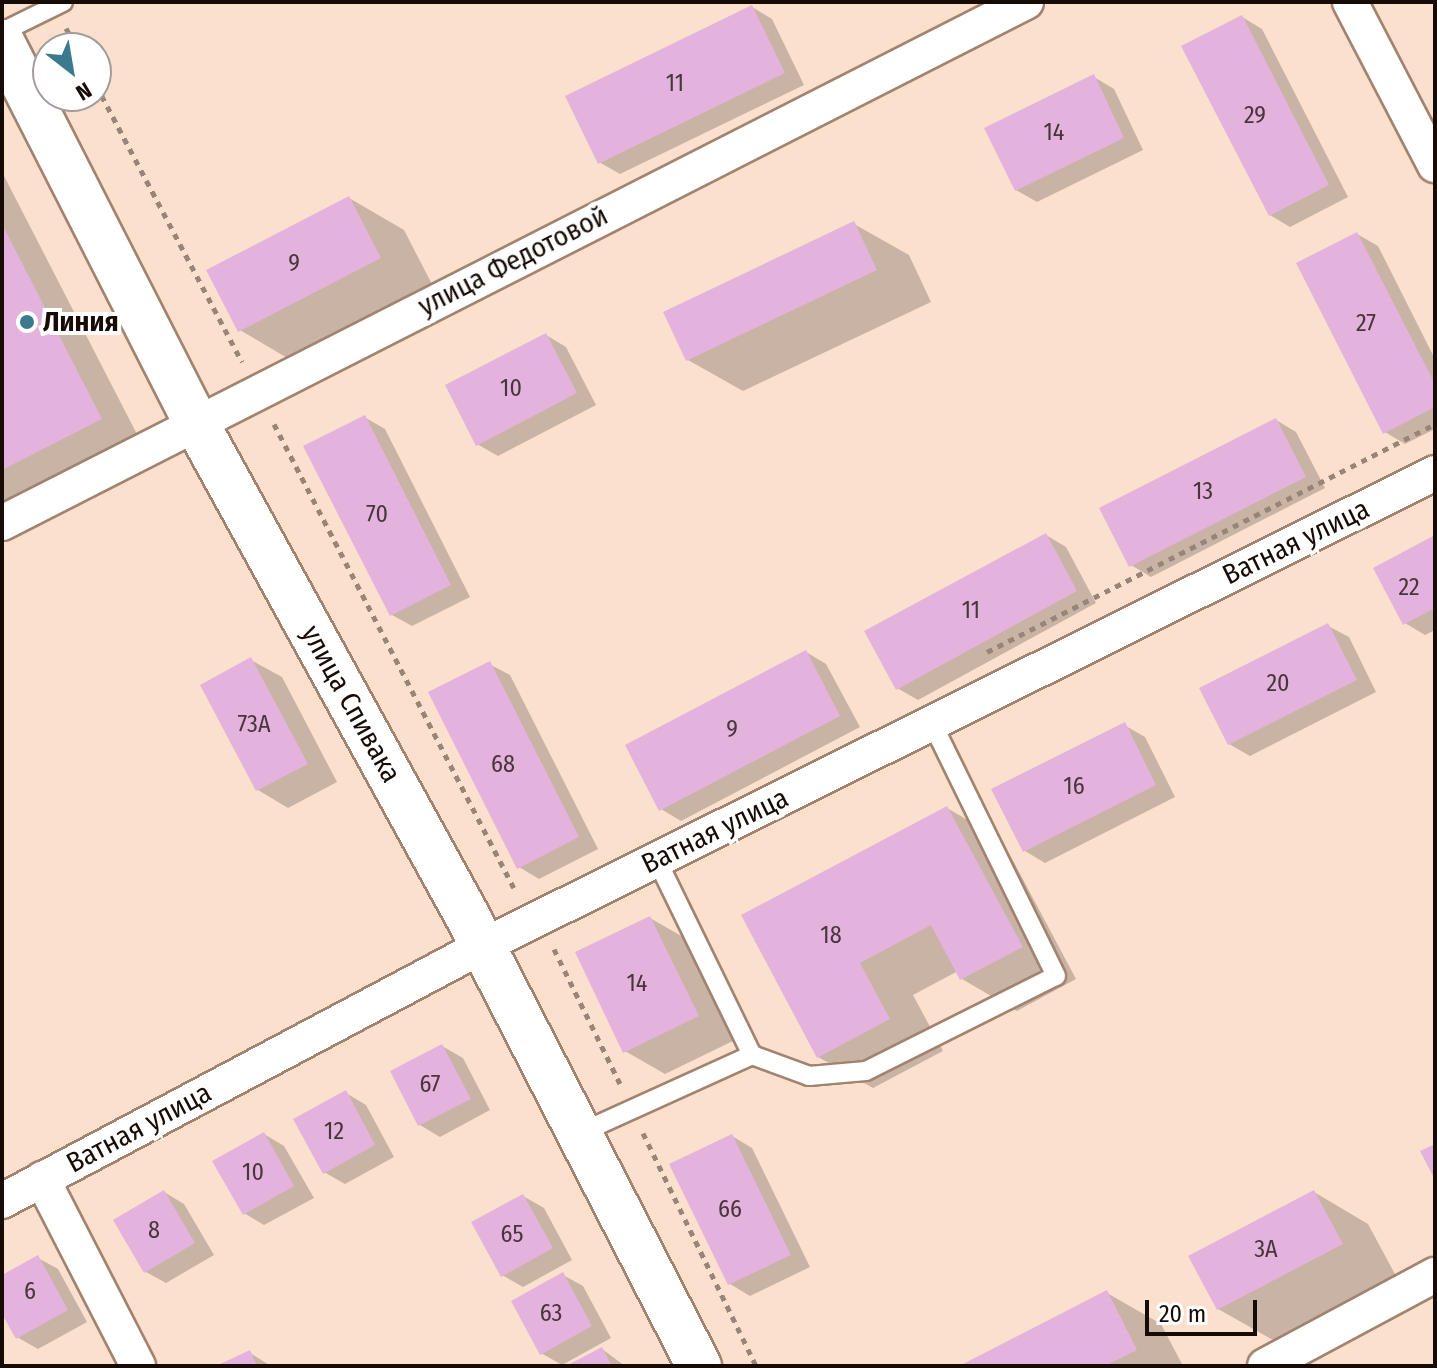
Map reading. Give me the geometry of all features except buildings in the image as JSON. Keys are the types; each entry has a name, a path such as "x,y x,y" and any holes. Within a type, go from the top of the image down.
{"street":[{"name":"улица Федотовой","path":"2,523 195,421 1026,2"},
{"path":"1350,2 1435,165"},
{"name":"улица Спивака","path":"2,42 195,421 481,947 699,1366"},
{"name":"Ватная улица","path":"2,1201 481,947 1435,473"},
{"path":"42,1179 138,1366"},
{"path":"1265,1366 1435,1275"}],"lane":[{"path":"2,32 63,2"},
{"path":"657,860 752,1055 809,1076 866,1071 1056,976 932,723"},
{"path":"578,1134 752,1055"}],"path":[{"path":"110,112 517,895 539,919 756,1366"}],"place":[{"name":"Линия","path":"27,322"}]}
